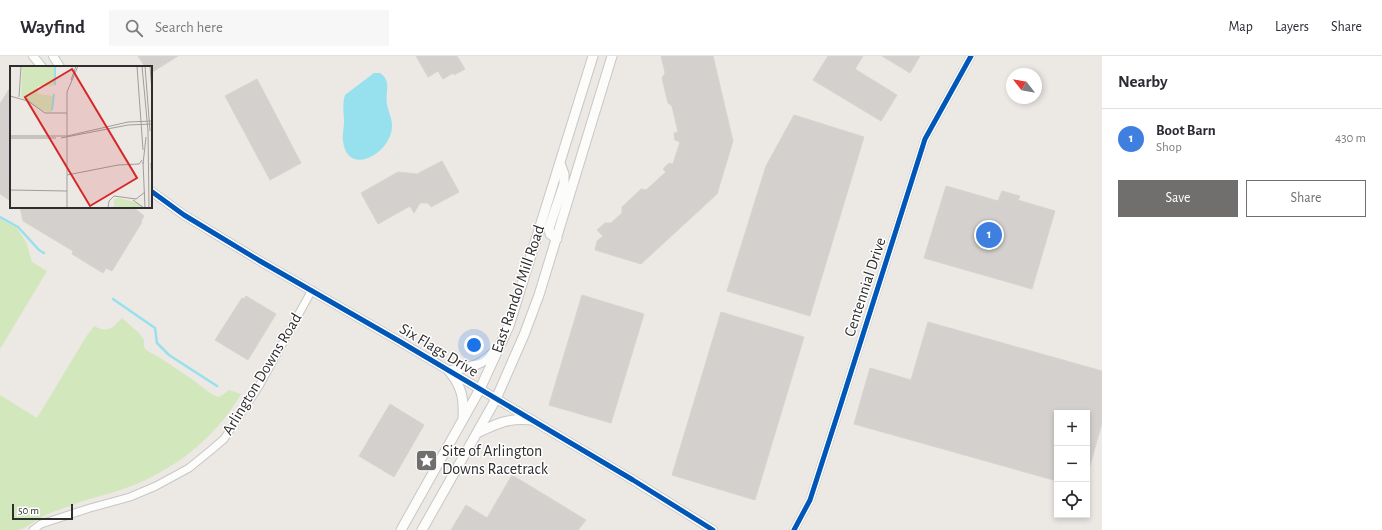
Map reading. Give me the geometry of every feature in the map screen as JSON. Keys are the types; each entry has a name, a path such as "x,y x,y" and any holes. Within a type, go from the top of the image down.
{"main road":[{"name":"East Randol Mill Road","path":"401,530 480,389 509,326 593,56"},
{"name":"East Randol Mill Road","path":"422,530 496,399 524,335 540,295 612,56"},
{"path":"557,239 550,234 549,228 564,184 564,174 560,163"},
{"path":"462,422 462,394 457,381 449,371 477,366 500,346"},
{"path":"477,433 494,424 510,420 532,420"}],"street":[{"path":"33,56 41,66"},
{"path":"53,56 59,66"},
{"name":"Centennial Drive","path":"794,530 810,500 925,139 971,56"},
{"name":"Six Flags Drive","path":"152,193 260,261 480,389 633,480 713,530"},
{"name":"Arlington Downs Road","path":"33,530 41,524 130,497 156,486 189,468 210,451 224,438 259,386 312,290"}],"green space":[{"path":"0,219 17,228 26,242 32,262 47,271 0,349"},
{"path":"122,318 139,333 144,340 144,347 146,350 162,359 210,393 218,397 229,390 241,394 231,410 206,439 192,451 160,472 126,488 52,512 21,529 0,530 0,395 37,418 94,326 103,329 110,329"}],"water":[{"path":"374,73 380,73 386,80 387,104 392,125 390,135 378,152 361,160 353,158 347,152 343,141 344,98 345,95"}],"building":[{"path":"138,56 178,56 152,72 152,66 144,66"},
{"path":"416,56 457,56 465,69 454,75 453,73 443,79 438,71 428,77"},
{"path":"661,56 713,56 733,141 717,194 641,264 595,250 597,241 603,236 597,230 605,223 611,223 622,213 622,207 641,189 646,190 666,172 663,169 669,163 673,164 680,142 675,140 674,133 678,132 672,106 668,103 662,78 665,73"},
{"path":"828,56 863,56 855,69 897,95 881,121 813,80"},
{"path":"882,56 920,56 910,73"},
{"path":"257,79 301,163 270,180 225,96"},
{"path":"10,88 10,200 0,194 0,104"},
{"path":"794,115 864,137 810,316 727,291 766,166"},
{"path":"442,161 459,192 431,207 428,203 420,203 414,213 410,206 378,224 361,193 398,172 417,174"},
{"path":"946,186 998,201 1002,191 1020,196 1018,200 1055,211 1032,289 924,258"},
{"path":"20,208 134,208 144,216 141,221 142,222 112,271 106,268 103,273 72,254 73,251 23,221"},
{"path":"582,295 644,314 611,423 549,405"},
{"path":"246,296 276,314 248,360 215,340 242,298 244,299"},
{"path":"721,312 804,337 755,500 672,475"},
{"path":"928,322 1102,371 1102,423 1090,465 1090,410 1054,410 1054,480 854,424 870,368 911,380"},
{"path":"390,404 424,425 394,477 359,456"},
{"path":"512,475 586,520 578,530 451,530 466,505 487,518"}],"waterway":[{"path":"0,217 18,227 39,250 44,253"},
{"path":"113,299 155,328 157,343 169,355 217,386"}],"cycle path":[{"path":"794,530 810,500 925,139 971,56"},
{"path":"152,192 184,215 260,261 399,341 633,480 713,530"}],"place":[{"name":"Boot Barn","path":"989,235"},
{"name":"Site of Arlington Downs Racetrack","path":"426,460"}]}
